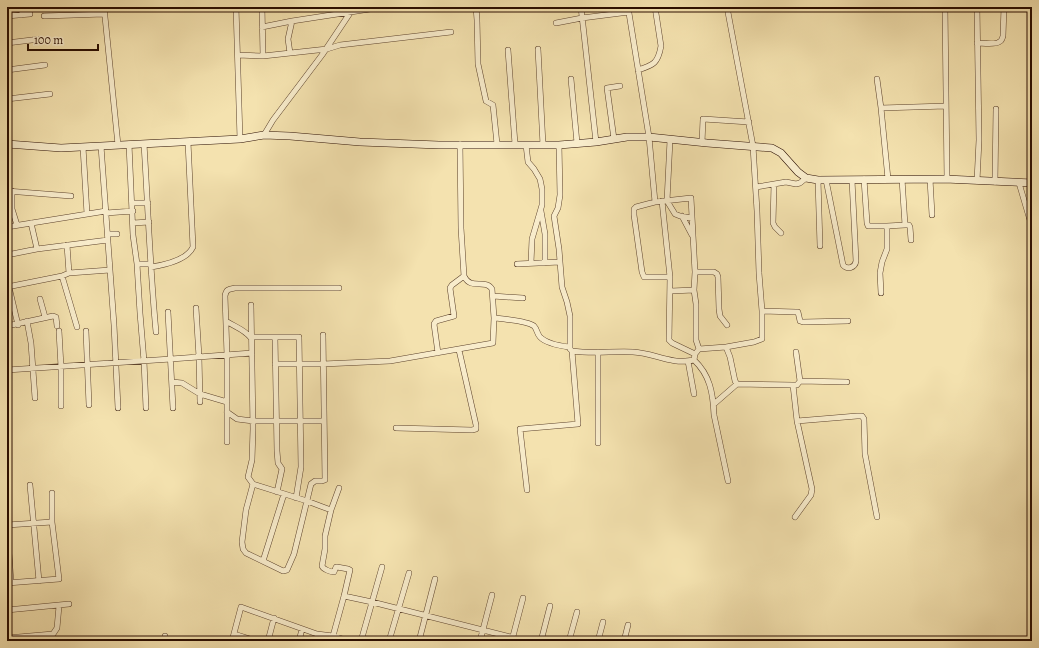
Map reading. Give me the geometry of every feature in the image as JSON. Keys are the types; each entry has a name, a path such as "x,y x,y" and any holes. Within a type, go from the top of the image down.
{"street":[{"path":"22,7 22,14"},
{"path":"104,7 118,145"},
{"path":"236,7 240,139"},
{"path":"262,7 263,56"},
{"path":"262,27 353,10 383,7"},
{"path":"476,7 478,64 486,101 493,105 497,144"},
{"path":"581,7 596,142"},
{"path":"556,23 637,7"},
{"path":"638,70 652,66 658,59 661,46 655,7"},
{"path":"694,394 692,358 699,349 726,347 762,339 758,211 753,146 726,7"},
{"path":"945,7 947,179"},
{"path":"977,7 979,140 977,181"},
{"path":"978,43 996,43 1002,40 1004,7"},
{"path":"629,9 649,138 655,202"},
{"path":"264,135 273,120 327,49 353,10"},
{"path":"7,16 30,14"},
{"path":"44,16 104,14"},
{"path":"290,53 288,39 292,21"},
{"path":"238,55 263,56 451,32"},
{"path":"7,43 40,39"},
{"path":"538,49 543,145"},
{"path":"508,50 515,144"},
{"path":"7,70 44,65"},
{"path":"571,79 577,143"},
{"path":"877,79 888,179"},
{"path":"614,139 607,88 620,86"},
{"path":"7,99 50,94"},
{"path":"881,108 946,106"},
{"path":"995,182 996,109"},
{"path":"702,143 703,119 749,122"},
{"path":"7,144 61,148 240,139 264,135 360,142 559,145 596,142 627,137 772,148 781,153 798,172 806,178 818,180 947,179 1032,183"},
{"path":"670,140 664,201 670,277 670,341 701,367 709,381 714,404 714,415 728,481"},
{"path":"137,264 151,265 170,263 188,253 193,247 188,142"},
{"path":"129,144 133,235 137,264 146,408"},
{"path":"144,144 156,332"},
{"path":"275,364 323,364 390,361 493,343 494,318 492,289 487,284 470,283 464,276 461,228 460,144"},
{"path":"526,145 528,162 538,174 542,184 543,198 532,239 531,263"},
{"path":"527,490 520,429 578,424 570,349 570,316 562,287 554,216 558,208 560,195 559,145"},
{"path":"100,146 108,237 118,408"},
{"path":"83,147 87,214"},
{"path":"756,187 786,182 796,184 800,183 806,178"},
{"path":"902,179 905,225"},
{"path":"930,179 932,215"},
{"path":"818,180 820,246"},
{"path":"826,180 843,265 847,268 855,266 856,261 852,180"},
{"path":"864,180 868,226 909,225 911,240"},
{"path":"1020,183 1032,227"},
{"path":"774,184 773,223 781,233"},
{"path":"17,225 12,209 10,191 71,196"},
{"path":"670,277 644,277 642,272 634,209 636,207 655,202 691,198 695,272 694,290 696,304 696,340 699,349"},
{"path":"664,201 675,214 692,218"},
{"path":"132,203 148,203"},
{"path":"541,210 545,234 545,263"},
{"path":"7,227 87,214 133,211"},
{"path":"682,216 693,237"},
{"path":"133,223 149,222"},
{"path":"31,223 37,249"},
{"path":"881,293 880,272 887,249 887,226"},
{"path":"7,255 68,245 117,234"},
{"path":"68,245 69,273"},
{"path":"516,264 560,262"},
{"path":"18,324 8,287 62,276 69,273 110,270"},
{"path":"695,272 714,272 717,274 720,316 727,325"},
{"path":"62,276 76,327"},
{"path":"438,353 434,324 436,321 454,316 450,288 464,276"},
{"path":"227,442 226,291 228,289 242,288 339,288"},
{"path":"670,291 694,290"},
{"path":"493,296 523,298"},
{"path":"40,299 44,317"},
{"path":"251,305 253,421 252,460 248,477 253,484 331,510"},
{"path":"196,308 200,402"},
{"path":"762,311 798,312 802,322 848,321"},
{"path":"168,312 173,408"},
{"path":"7,326 44,317 56,317 61,367 61,406"},
{"path":"494,318 534,326 540,338 555,345 570,349 598,352 633,352 649,354 674,361 692,358"},
{"path":"27,321 31,343 35,398"},
{"path":"226,321 244,331 251,338 299,337 301,467 296,498"},
{"path":"86,331 89,405"},
{"path":"253,484 246,510 242,542 243,549 246,553 286,571 289,568 311,484 315,481 325,480 323,335"},
{"path":"274,337 278,463 282,469 277,492"},
{"path":"726,347 737,384"},
{"path":"396,428 476,429 458,350"},
{"path":"598,352 598,443"},
{"path":"796,352 800,381"},
{"path":"7,370 252,353"},
{"path":"714,404 737,384 797,385 800,381 847,382"},
{"path":"172,382 186,384 200,394 227,402"},
{"path":"793,385 797,422 812,489 810,495 795,517"},
{"path":"227,412 236,418 253,421 324,421"},
{"path":"797,422 862,416 864,419 865,454 877,517"},
{"path":"30,485 39,580"},
{"path":"333,636 344,596 349,570 337,566 334,572 332,572 322,567 325,549 325,536 331,510 339,488"},
{"path":"52,493 52,522 59,579 9,582 7,525 52,522"},
{"path":"263,560 284,494"},
{"path":"361,641 382,567"},
{"path":"390,641 409,573"},
{"path":"419,641 436,580"},
{"path":"480,641 492,595"},
{"path":"344,596 482,630 512,639 526,641"},
{"path":"512,639 523,598"},
{"path":"7,610 69,604"},
{"path":"7,638 53,634 57,628 59,606"},
{"path":"541,641 550,606"},
{"path":"232,641 241,607 317,634 333,636 349,641"},
{"path":"569,641 577,612"},
{"path":"268,641 274,618"},
{"path":"598,641 603,622"},
{"path":"624,641 628,625"},
{"path":"299,641 302,629"},
{"path":"234,634 256,641"}]}
